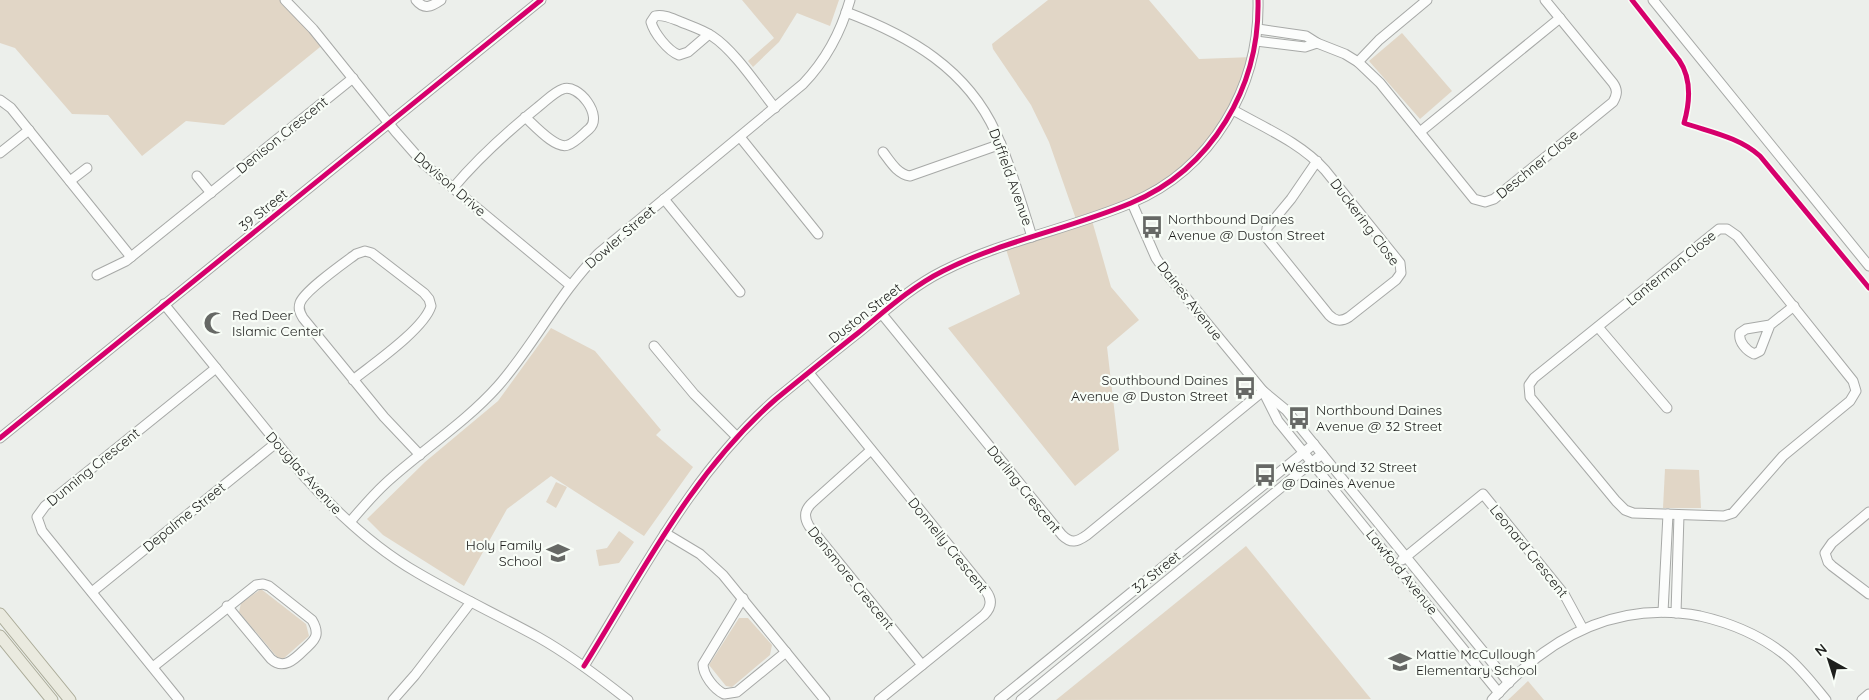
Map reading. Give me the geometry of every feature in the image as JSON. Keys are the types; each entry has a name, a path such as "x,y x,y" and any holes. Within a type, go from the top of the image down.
{"main road":[{"path":"0,614 70,700"},
{"path":"0,636 52,700"}],"street":[{"path":"416,0 419,4 426,7 434,5 441,0"},
{"name":"39 Street","path":"0,438 541,0"},
{"name":"Dowler Street","path":"350,522 385,484 469,414 499,385 516,364 570,285 607,246 803,84 821,63 835,40 850,0"},
{"name":"Duston Street","path":"584,666 665,533 698,484 737,437 809,372 881,313 922,283 951,267 984,253 1132,203 1171,181 1198,158 1217,136 1234,110 1245,84 1258,29 1258,0"},
{"path":"1358,62 1380,40 1427,0"},
{"name":"Deschner Close","path":"1258,29 1306,36 1317,43 1340,51 1358,62 1380,83 1474,199 1484,202 1494,199 1502,193 1615,98 1617,92 1615,86 1545,0"},
{"path":"1653,0 1869,266"},
{"name":"Davison Drive","path":"287,1 424,164 570,285"},
{"name":"Duffield Avenue","path":"846,12 900,35 939,60 955,75 977,101 990,121 1001,144 1032,237"},
{"path":"709,34 688,52 679,55 669,49 653,28 651,22 655,16 663,15 709,34 724,46 775,108"},
{"path":"1420,132 1560,18"},
{"name":"Deschner Close","path":"1256,41 1305,46 1317,43"},
{"name":"Denison Crescent","path":"97,276 131,257 353,78"},
{"path":"453,188 487,149 525,117 559,90 570,87 578,92 592,108 595,116 591,127 571,144 563,146 556,144 525,117"},
{"path":"0,100 11,108 131,257"},
{"name":"Duckering Close","path":"1234,110 1299,148 1317,161 1401,266 1401,273 1396,280 1349,317 1342,320 1334,320 1329,315 1267,240 1265,234 1267,228 1291,199 1317,161"},
{"path":"0,154 29,130"},
{"path":"740,138 818,234"},
{"path":"883,152 897,170 910,176 1001,144"},
{"path":"70,181 87,168"},
{"path":"197,176 210,193"},
{"path":"664,199 740,292"},
{"name":"Daines Avenue","path":"1132,203 1150,246 1163,268 1263,391 1286,410 1322,454"},
{"name":"Lanterman Close","path":"1723,228 1737,236 1794,306 1853,381 1856,387 1855,394 1850,401 1778,460 1733,513 1724,516 1633,513 1622,508 1528,393 1529,385 1534,378 1714,232 1723,228"},
{"path":"354,380 407,336 426,317 431,306 429,299 424,293 376,255 365,251 356,254 307,293 299,307 303,318 384,417 420,454"},
{"name":"Douglas Avenue","path":"164,304 314,488 380,548 417,573 538,637 584,666 628,700"},
{"path":"1770,325 1794,306"},
{"name":"Darling Crescent","path":"881,313 1062,535 1067,540 1073,542 1086,535 1263,391"},
{"path":"1598,327 1667,408"},
{"path":"654,346 694,394 737,437"},
{"name":"Dunning Crescent","path":"180,700 42,530 37,521 38,514 45,506 216,368"},
{"name":"Donnelly Crescent","path":"809,372 986,590 990,600 990,606 984,615 880,700"},
{"name":"Daines Avenue","path":"1263,391 1275,417 1304,452"},
{"name":"Depalme Street","path":"92,592 276,443"},
{"name":"32 Street","path":"999,700 1314,444"},
{"name":"Densmore Crescent","path":"871,450 809,505 805,513 806,521 922,665"},
{"name":"Lawford Avenue","path":"1304,452 1499,693"},
{"name":"32 Street","path":"1021,700 1322,454"},
{"name":"Lawford Avenue","path":"1322,454 1509,683"},
{"name":"Leonard Crescent","path":"1396,565 1483,494 1560,588 1583,628"},
{"path":"1869,512 1832,543 1826,553 1828,562 1832,566 1869,594"},
{"path":"1663,612 1668,514"},
{"path":"1676,613 1679,515"},
{"path":"665,533 708,561 742,598 825,700"},
{"path":"153,667 228,606 253,586 260,584 266,584 312,620 316,627 316,635 311,643 294,660 286,664 278,664 271,659 228,606"},
{"path":"742,598 704,664 704,671 717,690 724,694 737,692 786,652"},
{"path":"393,700 471,602"},
{"path":"1492,700 1546,650 1583,628 1618,616 1663,612 1718,620 1764,640 1793,663 1826,700"},
{"path":"1862,700 1869,694"}],"shaded area":[{"path":"0,0 285,0 325,43 224,125 186,121 142,156 108,115 72,114 15,48 0,43"},
{"path":"742,0 839,0 830,26 797,13 779,42 753,67 748,61 774,38"},
{"path":"1048,0 1149,0 1199,59 1253,57 1225,123 1171,181 1091,217 1111,287 1139,320 1107,347 1119,450 1075,486 948,328 1020,294 1005,246 1077,222 1049,142 1031,105 993,49 992,44"},
{"path":"1402,33 1452,91 1420,119 1369,61"},
{"path":"551,328 595,351 661,430 656,435 693,467 644,536 551,476 507,509 464,586 383,535 367,519 425,462 498,401"},
{"path":"1665,469 1699,470 1701,508 1663,508"},
{"path":"556,482 567,487 556,508 546,502"},
{"path":"619,531 634,542 619,563 599,566 596,550 607,548"},
{"path":"1246,546 1371,699 1056,700"},
{"path":"261,589 306,624 309,636 283,659 277,657 239,612 241,603"},
{"path":"739,618 748,618 772,645 770,655 732,687 726,686 709,665"},
{"path":"1528,681 1544,700 1508,700"}],"cycle path":[{"path":"0,438 541,0"},
{"path":"584,666 648,560 694,491 719,458 776,399 899,300 931,277 989,251 1131,203 1160,188 1185,169 1207,147 1226,121 1240,93 1250,64 1256,32 1258,0"},
{"path":"1632,0 1683,67 1689,91 1684,123 1734,140 1752,149 1760,156 1869,288"}],"place":[{"name":"Northbound Daines Avenue @ Duston Street","path":"1152,227"},
{"name":"Red Deer Islamic Center","path":"215,323"},
{"name":"Southbound Daines Avenue @ Duston Street","path":"1245,388"},
{"name":"Northbound Daines Avenue @ 32 Street","path":"1299,418"},
{"name":"Westbound 32 Street @ Daines Avenue","path":"1265,475"},
{"name":"Holy Family School","path":"558,553"},
{"name":"Mattie McCullough Elementary School","path":"1400,662"}]}
